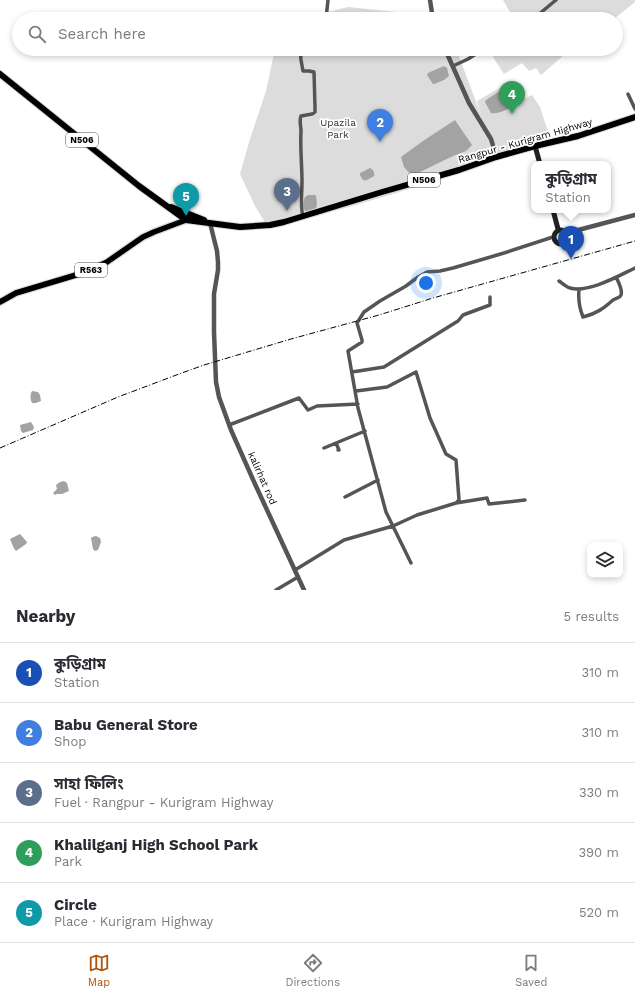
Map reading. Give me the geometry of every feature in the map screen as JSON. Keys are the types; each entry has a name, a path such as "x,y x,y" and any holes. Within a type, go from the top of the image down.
{"highway":[{"name":"N506","path":"0,74 139,186 184,216 210,223"},
{"name":"Rangpur - Kurigram Highway","path":"210,223 240,227 277,224 459,170 496,157 578,136 635,117"},
{"name":"N506","path":"184,216 191,215 210,223"}],"main road":[{"path":"535,146 539,161"},
{"path":"554,213 558,229"},
{"name":"R563","path":"0,302 16,294 86,272 107,262 143,237 175,224 184,216"},
{"path":"558,229 567,233 567,240 562,244 555,242 553,237 554,232 558,229"}],"street":[{"path":"327,12 328,0"},
{"path":"430,0 432,12"},
{"path":"542,12 556,0"},
{"path":"301,56 304,71 314,72 315,107 315,112 301,116 300,118 302,179 301,202 303,216"},
{"path":"448,56 469,104 491,139 496,157"},
{"path":"453,66 473,56"},
{"path":"628,94 635,109"},
{"path":"567,233 635,214"},
{"name":"kalirhat rod","path":"210,223 217,251 218,262 214,294 215,370 219,397 255,484 304,590"},
{"path":"412,563 386,512 358,404 348,351 362,342 357,324 364,312 427,272 453,268 553,237"},
{"path":"559,282 568,288 579,290 601,284 635,268"},
{"path":"579,290 578,300 583,317 601,310 622,294 616,277"},
{"path":"352,372 384,367 458,321 463,315 490,305 490,298"},
{"path":"356,391 387,387 416,372 430,418 446,454 456,460 459,500 456,503"},
{"path":"229,424 299,398 308,410 317,406 358,404"},
{"path":"324,448 365,431"},
{"path":"336,443 340,450 338,450"},
{"path":"345,497 378,480"},
{"path":"295,570 344,540 393,526 456,503 487,498 489,504 525,500"},
{"path":"276,590 298,577"}],"green space":[{"path":"503,0 635,0 635,2 623,12 510,12"},
{"path":"348,7 396,12 328,12"},
{"name":"Upazila Park","path":"274,56 459,56 481,115 477,101 510,82 524,99 532,95 540,107 551,141 500,158 488,133 493,161 438,180 326,214 269,229 255,206 240,174 266,91"},
{"path":"563,56 541,75 536,68 529,71 522,63 504,74 493,57"}],"shaded area":[{"path":"444,66 447,68 449,76 444,80 433,84 427,75 428,73"},
{"path":"509,85 512,86 523,99 512,107 503,111 491,113 485,102 486,100"},
{"path":"455,120 472,145 466,151 412,176 404,167 401,157"},
{"path":"370,168 374,171 374,176 368,180 363,180 360,173"},
{"path":"308,195 316,196 317,206 312,211 305,211 304,208 304,199"},
{"path":"32,391 38,392 41,401 32,403 30,397"},
{"path":"31,422 34,427 33,430 23,433 20,425"},
{"path":"64,481 67,483 69,491 55,495 53,493 57,489 56,485"},
{"path":"20,534 27,542 16,551 10,539"},
{"path":"96,536 100,538 101,542 98,550 95,551 93,549 91,538"}],"railway":[{"path":"0,448 118,397 204,365 635,241"}],"place":[{"name":"Khalilganj High School Park","path":"512,114"},
{"name":"Babu General Store","path":"380,142"},
{"name":"সাহা ফিলিং","path":"287,211"},
{"name":"Circle","path":"186,216"},
{"name":"কুড়িগ্রাম","path":"571,259"}]}
